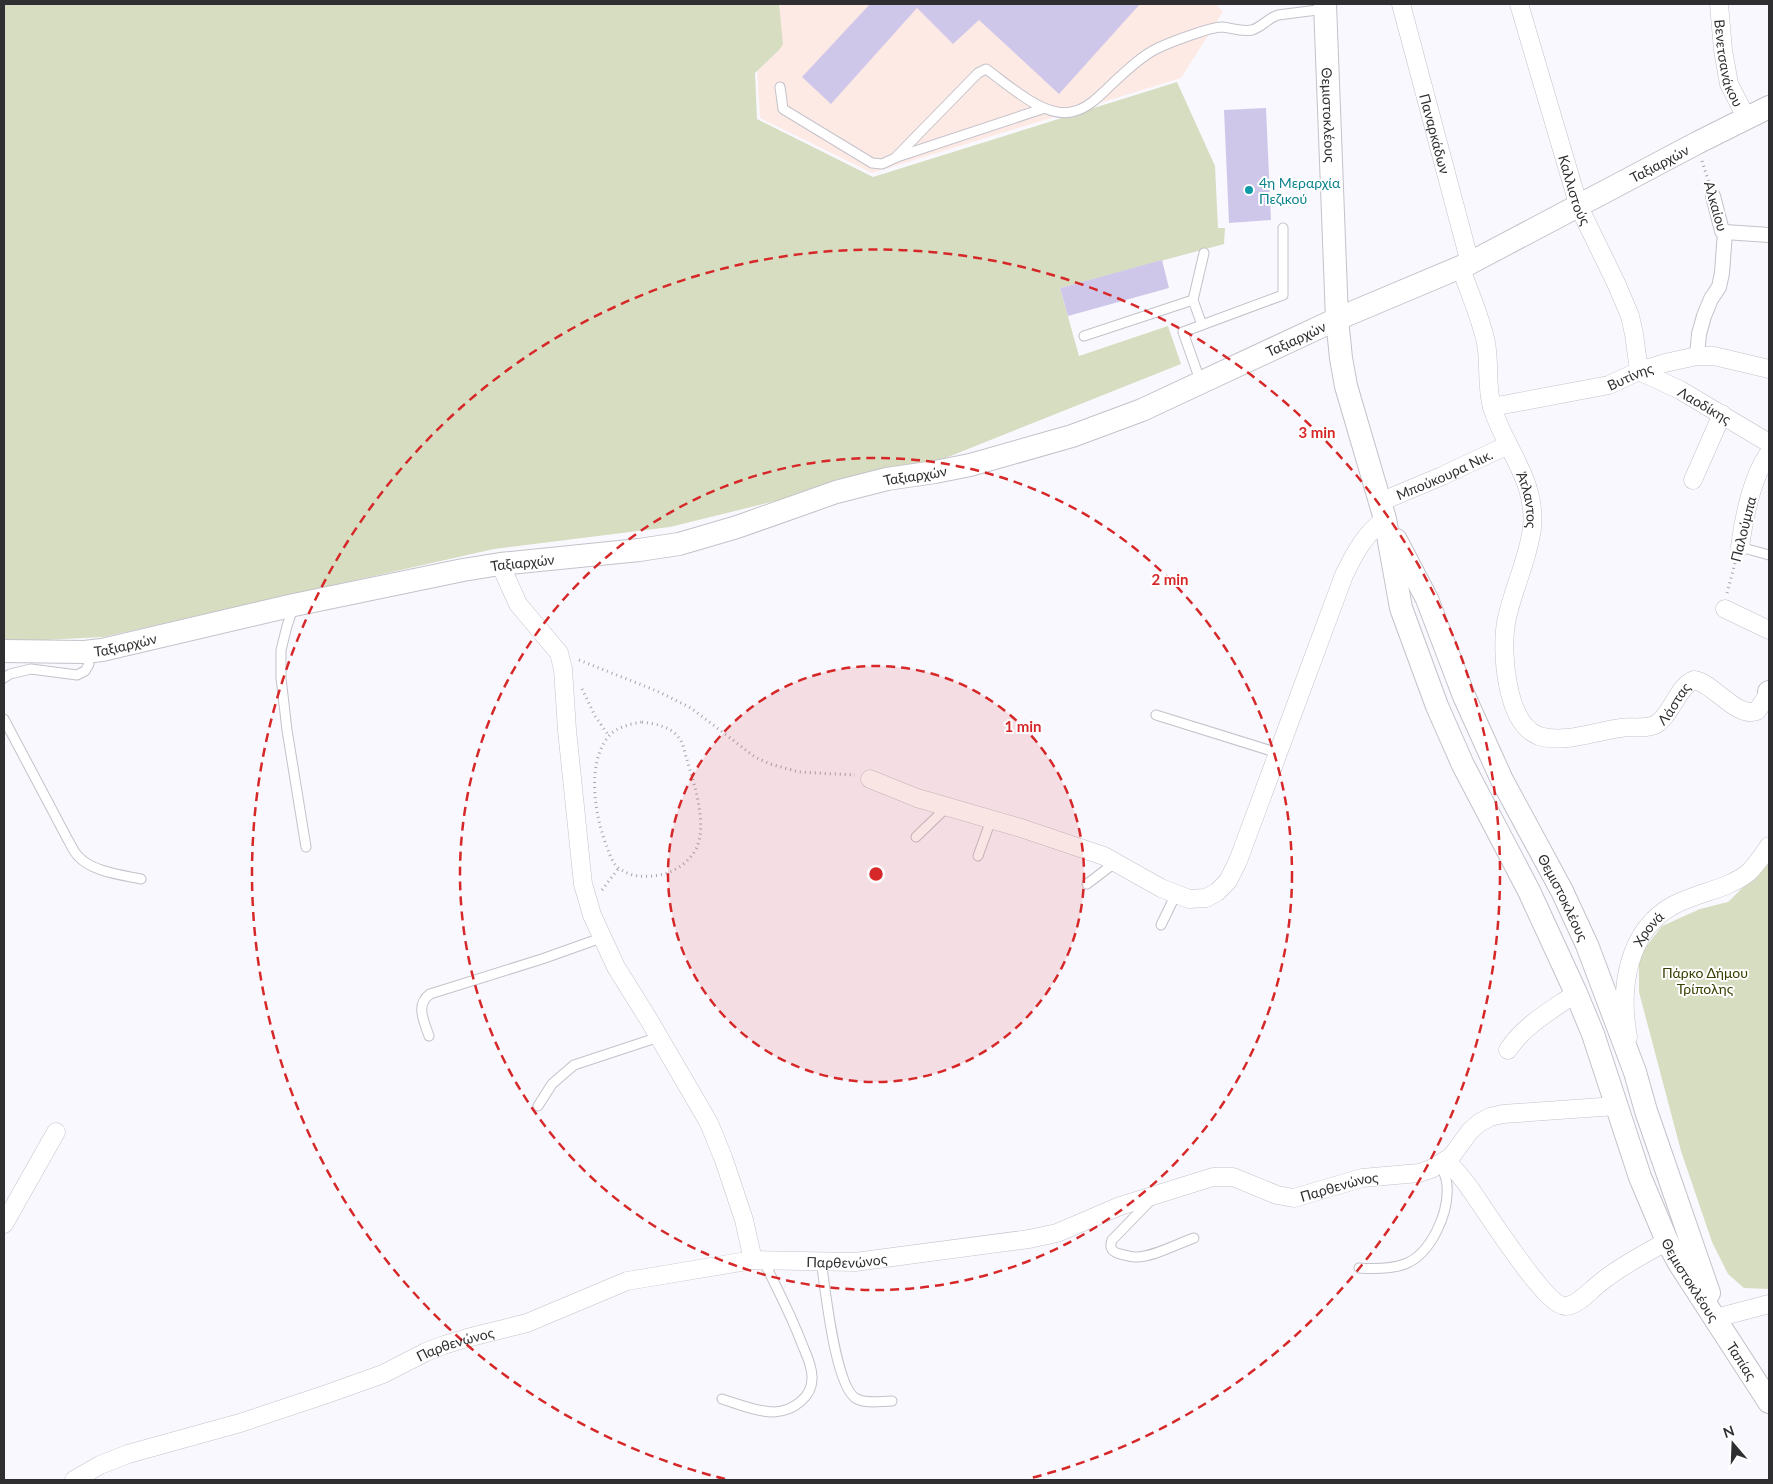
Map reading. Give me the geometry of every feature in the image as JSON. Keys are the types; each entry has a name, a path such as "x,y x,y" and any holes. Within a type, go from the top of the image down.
{"street":[{"name":"Παναρκάδων","path":"1401,4 1465,266"},
{"name":"Καλλιστούς","path":"1519,4 1579,207 1630,316 1639,372"},
{"name":"Βενετσανάκου","path":"1719,4 1723,50 1729,84 1747,119"},
{"name":"Θεμιστοκλέους","path":"1325,6 1337,319 1341,358 1346,386 1383,511 1401,608 1437,706 1464,765 1529,891 1576,993 1593,1034 1640,1177 1667,1241 1679,1263 1716,1318"},
{"name":"Ταξιαρχών","path":"4,651 84,652 119,646 294,605 500,564 639,550 702,538 836,492 886,479 952,469 1072,436 1142,410 1337,319 1465,266 1769,107"},
{"name":"Αλκαίου","path":"1697,356 1699,334 1704,316 1711,299 1719,287 1722,273 1725,232 1722,231 1713,196"},
{"path":"1725,232 1769,235"},
{"name":"Άτλαντος","path":"1465,266 1486,343 1492,407 1526,481 1532,513 1532,527 1524,566 1507,622 1505,655 1515,711 1525,727 1532,733"},
{"name":"Βυτίνης","path":"1492,407 1610,385 1665,363 1697,356 1714,356 1769,369"},
{"name":"Λαοδίκης","path":"1639,372 1680,390 1769,443"},
{"path":"1693,480 1722,414"},
{"name":"Μπούκουρα Νικ.","path":"870,779 917,798 1022,828 1104,856 1161,888 1189,899 1206,898 1217,892 1228,881 1238,861 1344,575 1363,540 1383,511 1442,476 1508,445"},
{"name":"Παλούμπα","path":"1740,547 1754,485 1761,465 1769,453"},
{"name":"Θεμιστοκλέους","path":"1383,511 1427,599 1464,696 1502,780 1562,891 1588,945 1635,1072 1646,1111 1696,1254 1716,1318"},
{"path":"500,564 518,604 559,653 563,669 567,730 583,884 592,915 616,967 709,1124 724,1160 758,1260"},
{"path":"1725,609 1769,630"},
{"name":"Λάστας","path":"1532,733 1549,738 1564,738 1619,728 1656,725 1665,717 1686,684 1692,680 1698,681 1727,701 1751,713 1757,711 1769,693"},
{"name":"Χρονά","path":"1635,1072 1624,1010 1625,990 1627,972 1633,952 1643,934 1657,918 1672,906 1734,881 1748,872 1769,846"},
{"path":"1508,1050 1523,1031 1576,993"},
{"name":"Παρθενώνος","path":"74,1480 100,1465 128,1454 274,1412 383,1374 426,1352 450,1343 527,1324 620,1283 758,1260 855,1262 1044,1236 1057,1233 1120,1206 1213,1177 1226,1176 1277,1195 1294,1198 1362,1178 1419,1173 1444,1162 1451,1156 1470,1131 1490,1117 1503,1114 1616,1106"},
{"path":"4,1224 56,1132"},
{"path":"1444,1162 1466,1184 1536,1282 1553,1301 1564,1306 1573,1304 1600,1283 1667,1241"},
{"path":"1716,1318 1769,1304"},
{"name":"Ταπίας","path":"1716,1318 1769,1402"}],"lane":[{"path":"895,158 978,73 986,68 1042,109 1060,113 1077,111 1094,101 1130,67 1155,49 1218,28 1243,31 1253,30 1278,15 1325,6"},
{"path":"780,87 783,109 872,163 882,164 1042,109"},
{"path":"1201,383 1183,332 1283,295 1283,228"},
{"path":"1202,325 1193,300 1204,253"},
{"path":"1084,336 1193,300"},
{"path":"1740,547 1769,556"},
{"path":"294,605 282,650 281,678 287,730 306,847"},
{"path":"4,678 10,674 31,669 77,675 85,671 89,664 84,652"},
{"path":"1156,715 1278,753"},
{"path":"4,719 78,856 86,863 98,868 141,879"},
{"path":"916,837 947,807"},
{"path":"978,856 991,820"},
{"path":"1087,884 1116,862"},
{"path":"1161,925 1176,894"},
{"path":"429,1036 421,1007 422,1001 430,994 542,959 601,938"},
{"path":"538,1106 552,1084 574,1066 659,1037"},
{"path":"1359,1268 1394,1267 1406,1264 1421,1255 1440,1226 1447,1186 1444,1162"},
{"path":"1157,1195 1112,1240 1111,1249 1115,1253 1135,1257 1194,1238"},
{"path":"722,1399 759,1410 774,1412 796,1406 806,1396 811,1387 812,1376 809,1360 795,1324 758,1260"},
{"path":"821,1260 831,1331 847,1389 858,1399 877,1402 892,1401"}],"path":[{"name":"Αλκαίου","path":"1697,143 1713,196"},
{"name":"Παλούμπα","path":"1725,609 1725,598 1740,547"},
{"path":"559,653 620,675 691,708 755,757 770,764 799,772 849,774 870,779"},
{"path":"579,683 609,736"},
{"path":"642,722 656,724 670,730 681,741 696,791 700,829 697,847 690,859 666,874 648,877 632,876 618,868 600,832 595,773 598,756 609,736 624,726 642,722"}],"shaded area":[{"path":"753,4 1216,4 1223,12 1181,78 872,173 760,118"}],"green space":[{"path":"4,4 779,4 783,44 755,73 757,119 873,177 1177,82 1215,166 1218,228 1225,228 1224,244 1060,288 1079,356 1168,326 1181,364 938,461 670,527 494,549 103,637 4,642"},
{"name":"Πάρκο Δήμου Τρίπολης","path":"1769,858 1769,1289 1744,1288 1728,1274 1712,1242 1681,1151 1639,992 1639,956 1662,926 1700,909 1728,902 1757,874"}],"building":[{"path":"870,4 1140,4 1059,94 979,20 953,44 917,8 831,104 802,77"},
{"name":"4η Μεραρχία Πεζικού","path":"1266,108 1271,220 1229,223 1224,110"},
{"path":"1162,260 1169,288 1068,316 1060,288"}],"place":[{"name":"4η Μεραρχία Πεζικού","path":"1249,190"}]}
